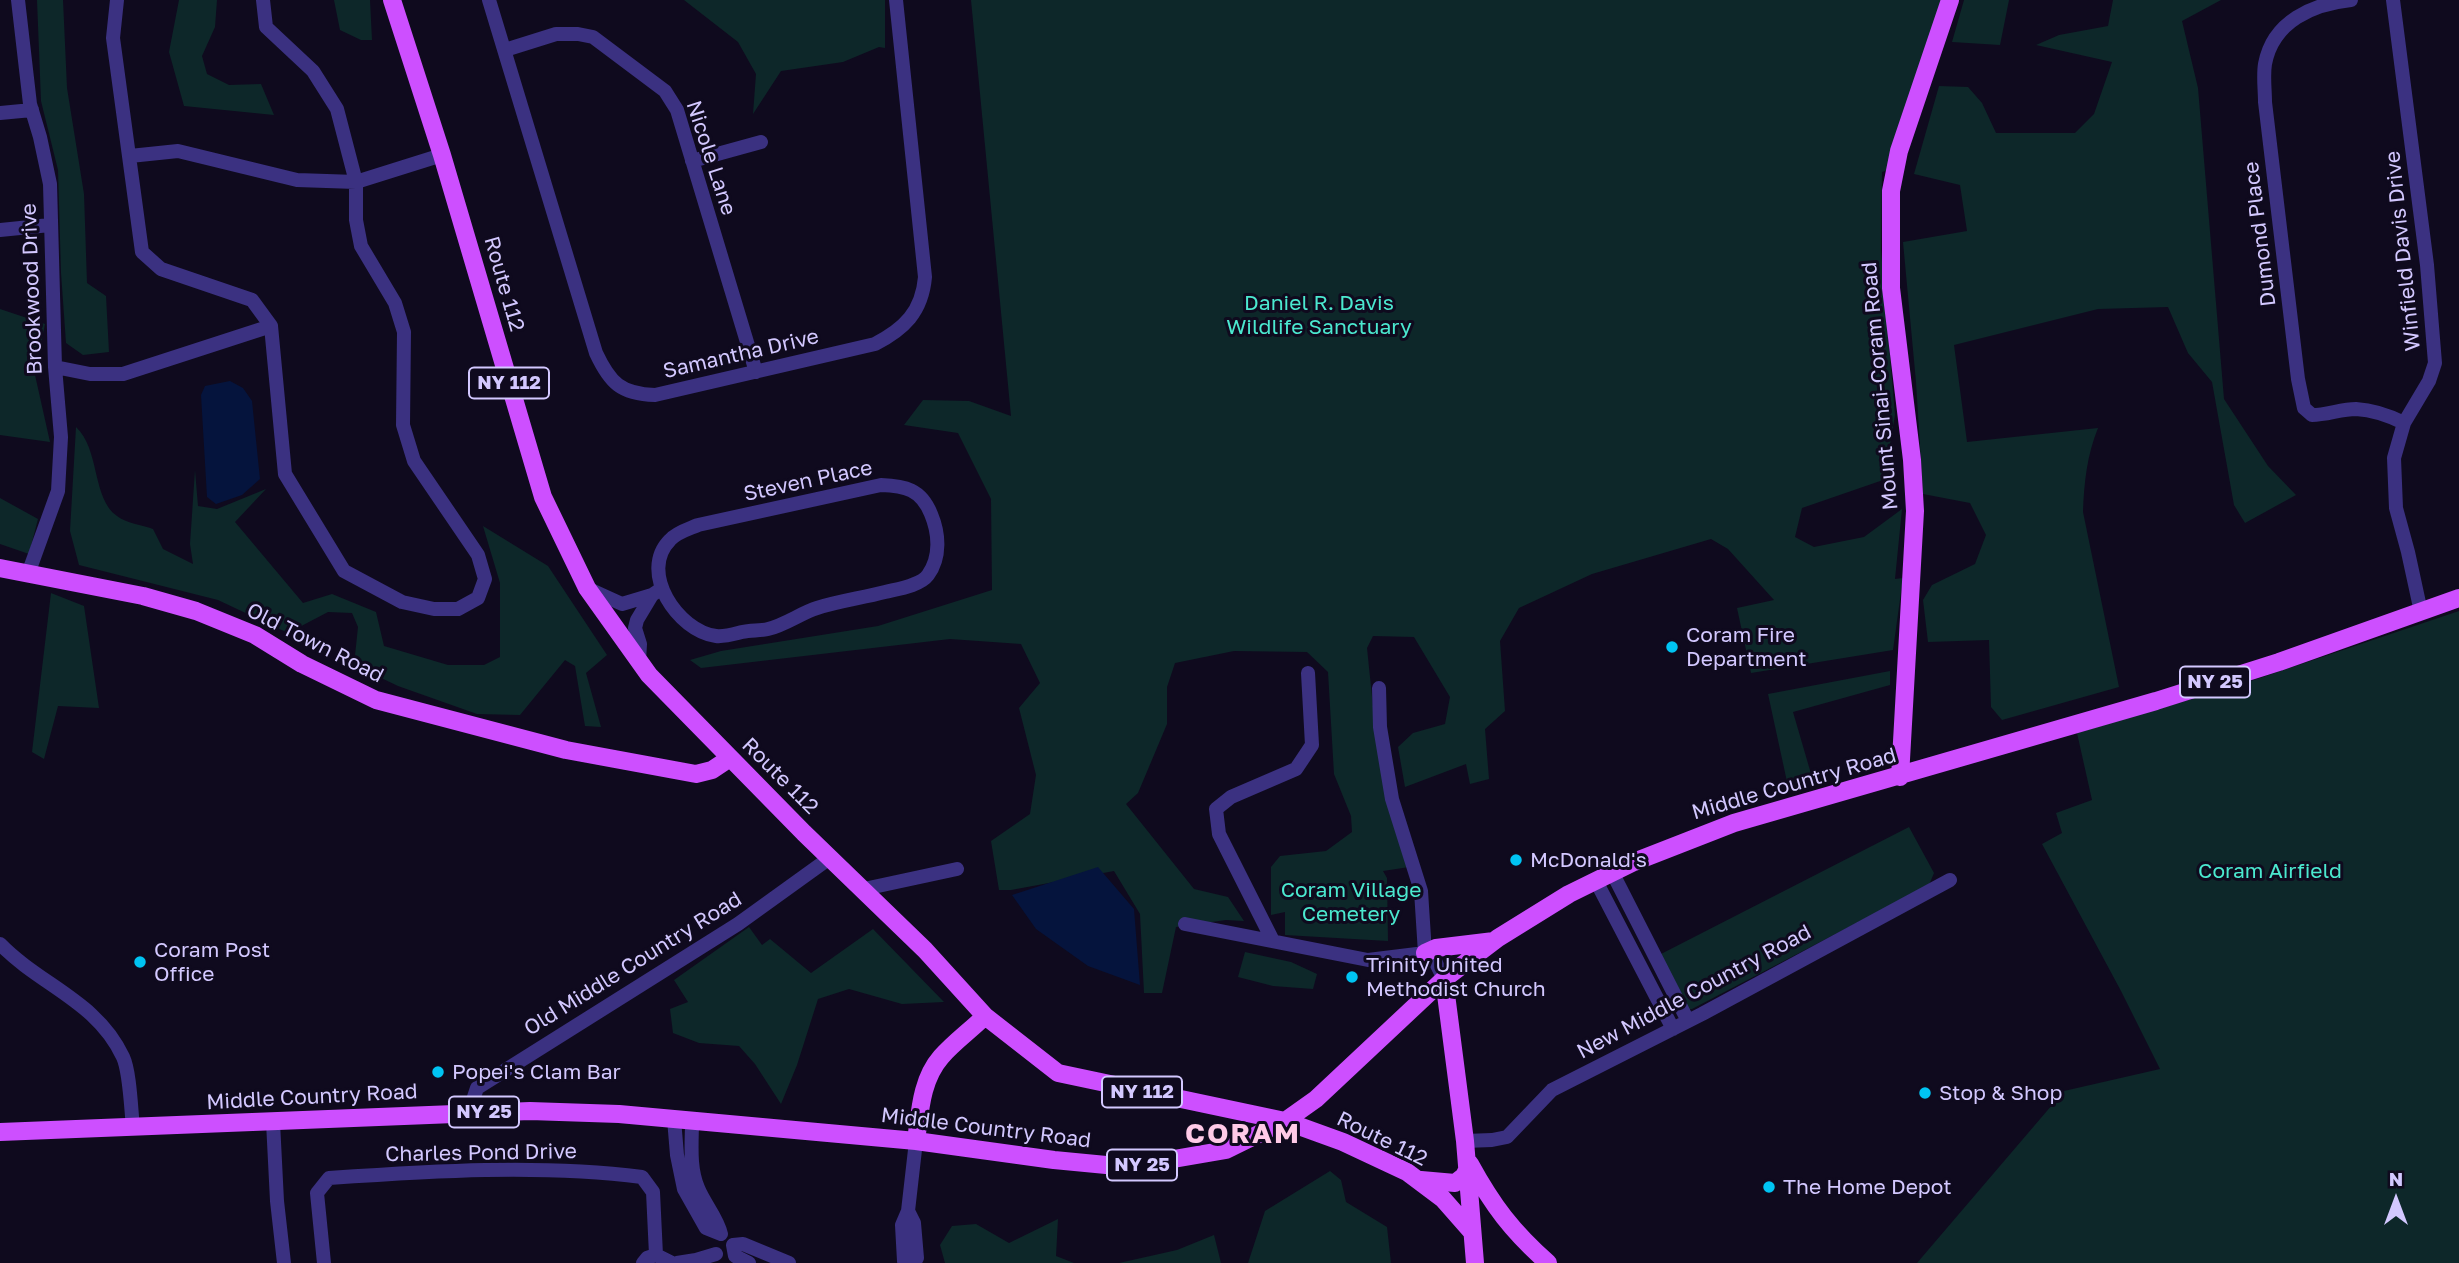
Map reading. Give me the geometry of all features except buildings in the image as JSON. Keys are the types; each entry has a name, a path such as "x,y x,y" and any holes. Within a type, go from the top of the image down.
{"main road":[{"name":"Route 112","path":"392,0 442,155 543,497 587,588 649,675 925,950 985,1016 1058,1073 1285,1121 1343,1142 1407,1172 1443,1199 1472,1232"},
{"name":"Mount Sinai-Coram Road","path":"1900,777 1915,511 1912,460 1891,288 1891,191 1899,151 1950,0"},
{"name":"Old Town Road","path":"0,568 143,596 196,611 255,635 302,664 376,700 541,744 696,774 712,770 730,758"},
{"name":"Middle Country Road","path":"0,1132 469,1112 596,1113 916,1141 1127,1167 1226,1150 1285,1121 1316,1099 1444,979 1494,941 1612,872 1734,822 1900,777 2180,694 2459,598"},
{"path":"1425,953 1436,948 1494,941"},
{"path":"1444,979 1466,1156 1475,1263"},
{"path":"916,1141 924,1088 931,1072 941,1056 985,1016"},
{"path":"1418,1180 1455,1183 1464,1176 1466,1156"},
{"path":"1466,1156 1490,1200 1512,1230 1547,1262"}],"street":[{"name":"Brookwood Drive","path":"18,0 32,110 50,184 55,367 61,437 58,491 28,574"},
{"path":"117,0 113,38 142,251 161,270 252,300 271,326 285,474 344,571 402,602 434,610 458,609 478,598 485,579 478,555 414,461 403,425 404,332 395,303 361,246 356,220 356,182 337,109 313,71 266,27 263,0"},
{"name":"Samantha Drive","path":"489,0 596,353 607,376 621,388 637,395 655,396 874,344 896,333 919,303 925,277 896,0"},
{"name":"Dumond Place","path":"2351,0 2313,7 2294,19 2280,32 2265,63 2265,102 2298,379 2304,408 2312,415 2357,409 2385,414 2404,423"},
{"name":"Winfield Davis Drive","path":"2393,0 2427,265 2435,363 2429,381 2404,423 2394,458 2396,509 2409,552 2421,612"},
{"name":"Nicole Lane","path":"505,50 556,34 593,37 665,92 677,110 756,372"},
{"path":"0,113 32,110"},
{"path":"692,161 761,142"},
{"path":"131,156 178,151 297,180 356,182 442,155"},
{"path":"0,230 50,225"},
{"path":"55,367 90,374 123,374 271,326"},
{"name":"Steven Place","path":"639,661 640,644 635,628 640,612 657,592 658,564 668,541 677,534 698,525 880,485 904,486 918,493 926,502 934,520 938,544 936,560 927,577 909,586 817,608 770,629 719,637 696,631 657,592"},
{"path":"587,588 622,604 657,592"},
{"path":"1273,941 1219,834 1216,809 1231,797 1296,769 1312,745 1308,673"},
{"path":"1378,688 1380,727 1392,799 1421,891 1425,953"},
{"name":"Old Middle Country Road","path":"469,1112 477,1088 738,924 831,858"},
{"path":"864,890 957,869"},
{"path":"1612,872 1688,1021"},
{"name":"New Middle Country Road","path":"1466,1156 1492,1140 1507,1137 1552,1090 1688,1021 1950,880"},
{"path":"1595,881 1672,1029"},
{"path":"1185,924 1368,960 1425,953 1435,961 1444,979"},
{"path":"0,944 16,960 81,1004 102,1023 124,1059 133,1128"},
{"path":"674,1119 677,1155 684,1189 706,1228 728,1240 789,1263"},
{"path":"692,1121 691,1156 698,1188 735,1256 749,1263"},
{"path":"273,1122 277,1201 284,1263"},
{"path":"906,1263 901,1224 908,1211 916,1141"},
{"name":"Charles Pond Drive","path":"324,1263 317,1194 329,1178 516,1171 642,1177 653,1192 656,1255"},
{"path":"908,1211 914,1223 917,1258 914,1263"},
{"path":"677,1263 714,1259 728,1240"},
{"path":"643,1263 647,1258 656,1255 671,1263"}],"green space":[{"path":"37,0 63,0 67,88 84,194 87,283 106,296 109,352 83,355 66,343 58,170 41,101"},
{"path":"179,0 217,0 215,27 202,56 207,74 229,85 261,84 274,115 184,106 169,52"},
{"path":"334,0 370,0 372,40 361,40 340,30"},
{"path":"684,0 885,0 885,48 879,47 843,62 781,71 753,114 756,74 738,42"},
{"name":"Daniel R. Davis Wildlife Sanctuary","path":"971,0 1943,0 1888,170 1882,172 1881,250 1895,415 1887,462 1895,472 1886,479 1802,508 1795,537 1814,547 1864,537 1902,509 1895,579 1903,578 1893,650 1751,673 1737,608 1774,600 1728,549 1711,539 1592,574 1519,608 1500,641 1505,711 1485,729 1489,779 1470,784 1466,764 1405,787 1398,747 1413,733 1445,724 1450,697 1414,637 1373,636 1367,648 1373,706 1409,867 1383,871 1387,878 1388,941 1285,935 1285,912 1271,915 1271,867 1280,856 1326,851 1352,832 1351,816 1334,774 1328,672 1307,652 1234,651 1175,663 1167,687 1167,724 1138,793 1126,804 1194,889 1228,897 1244,921 1226,920 1176,927 1162,993 1144,993 1140,914 1114,871 999,890 991,841 1030,814 1036,775 1019,708 1040,683 1021,644 950,639 701,668 690,660 721,651 878,626 992,590 991,499 958,433 904,425 923,400 969,401 1011,416"},
{"path":"1964,0 2009,0 2000,45 1952,42"},
{"path":"2113,0 2221,0 2182,21 2198,88 2224,399 2268,466 2296,495 2245,523 2234,505 2212,382 2188,353 2168,307 2098,309 1954,345 1967,442 2098,428 2087,469 2083,512 2119,687 2002,720 1991,707 1989,640 1928,642 1923,600 1932,585 1975,564 1986,535 1970,503 1923,494 1903,242 1967,231 1960,185 1914,174 1939,86 1968,87 1982,103 1996,133 2075,133 2094,114 2112,62 2036,45 2059,35 2108,26"},
{"path":"0,309 45,324 35,375 50,442 0,435"},
{"path":"76,427 89,448 103,498 109,508 125,520 153,529 163,549 193,564 190,544 195,470 198,506 217,509 266,489 235,522 303,603 332,594 376,612 384,646 448,665 484,665 500,657 500,583 483,526 548,566 607,655 586,673 601,727 585,726 575,666 565,660 520,715 477,714 398,686 354,665 358,627 352,613 328,612 288,633 218,600 79,565 70,531"},
{"path":"0,498 38,519 29,554 0,544"},
{"path":"51,593 84,606 99,708 58,706 44,759 32,752"},
{"name":"Coram Airfield","path":"2459,611 2459,1263 1917,1263 2064,1091 2160,1069 2042,844 2062,833 2056,813 2092,800 2077,733 2236,686"},
{"path":"1890,671 1890,685 1793,712 1814,784 1789,791 1768,694"},
{"path":"1909,827 1934,873 1929,885 1692,1009 1687,1009 1659,955"},
{"path":"749,927 762,945 770,939 811,973 873,929 944,1002 902,1004 849,989 818,999 797,1065 781,1104 755,1064 739,1046 699,1043 673,1033 670,1009 688,1002 674,980"},
{"path":"1245,952 1291,962 1317,974 1313,989 1273,986 1238,977"},
{"path":"1330,1171 1341,1180 1346,1202 1387,1227 1391,1263 1248,1263 1265,1211"},
{"path":"1058,1219 1056,1256 1074,1263 945,1263 940,1245 952,1226 976,1224 1009,1243"},
{"path":"1214,1235 1221,1263 1119,1263 1177,1250"}],"water":[{"path":"230,381 243,388 252,401 260,479 242,495 216,504 207,497 201,395 205,386"},
{"path":"1098,867 1134,909 1140,985 1088,966 1036,929 1012,895"}],"place":[{"name":"Coram Fire Department","path":"1672,647"},
{"name":"McDonald's","path":"1516,860"},
{"name":"Coram Post Office","path":"140,962"},
{"name":"Trinity United Methodist Church","path":"1352,977"},
{"name":"Popei's Clam Bar","path":"438,1072"},
{"name":"Stop & Shop","path":"1925,1093"},
{"name":"The Home Depot","path":"1769,1187"}],"district":[{"name":"CORAM","path":"1243,1134"}],"park label":[{"name":"Coram Village Cemetery","path":"1351,902"}]}
